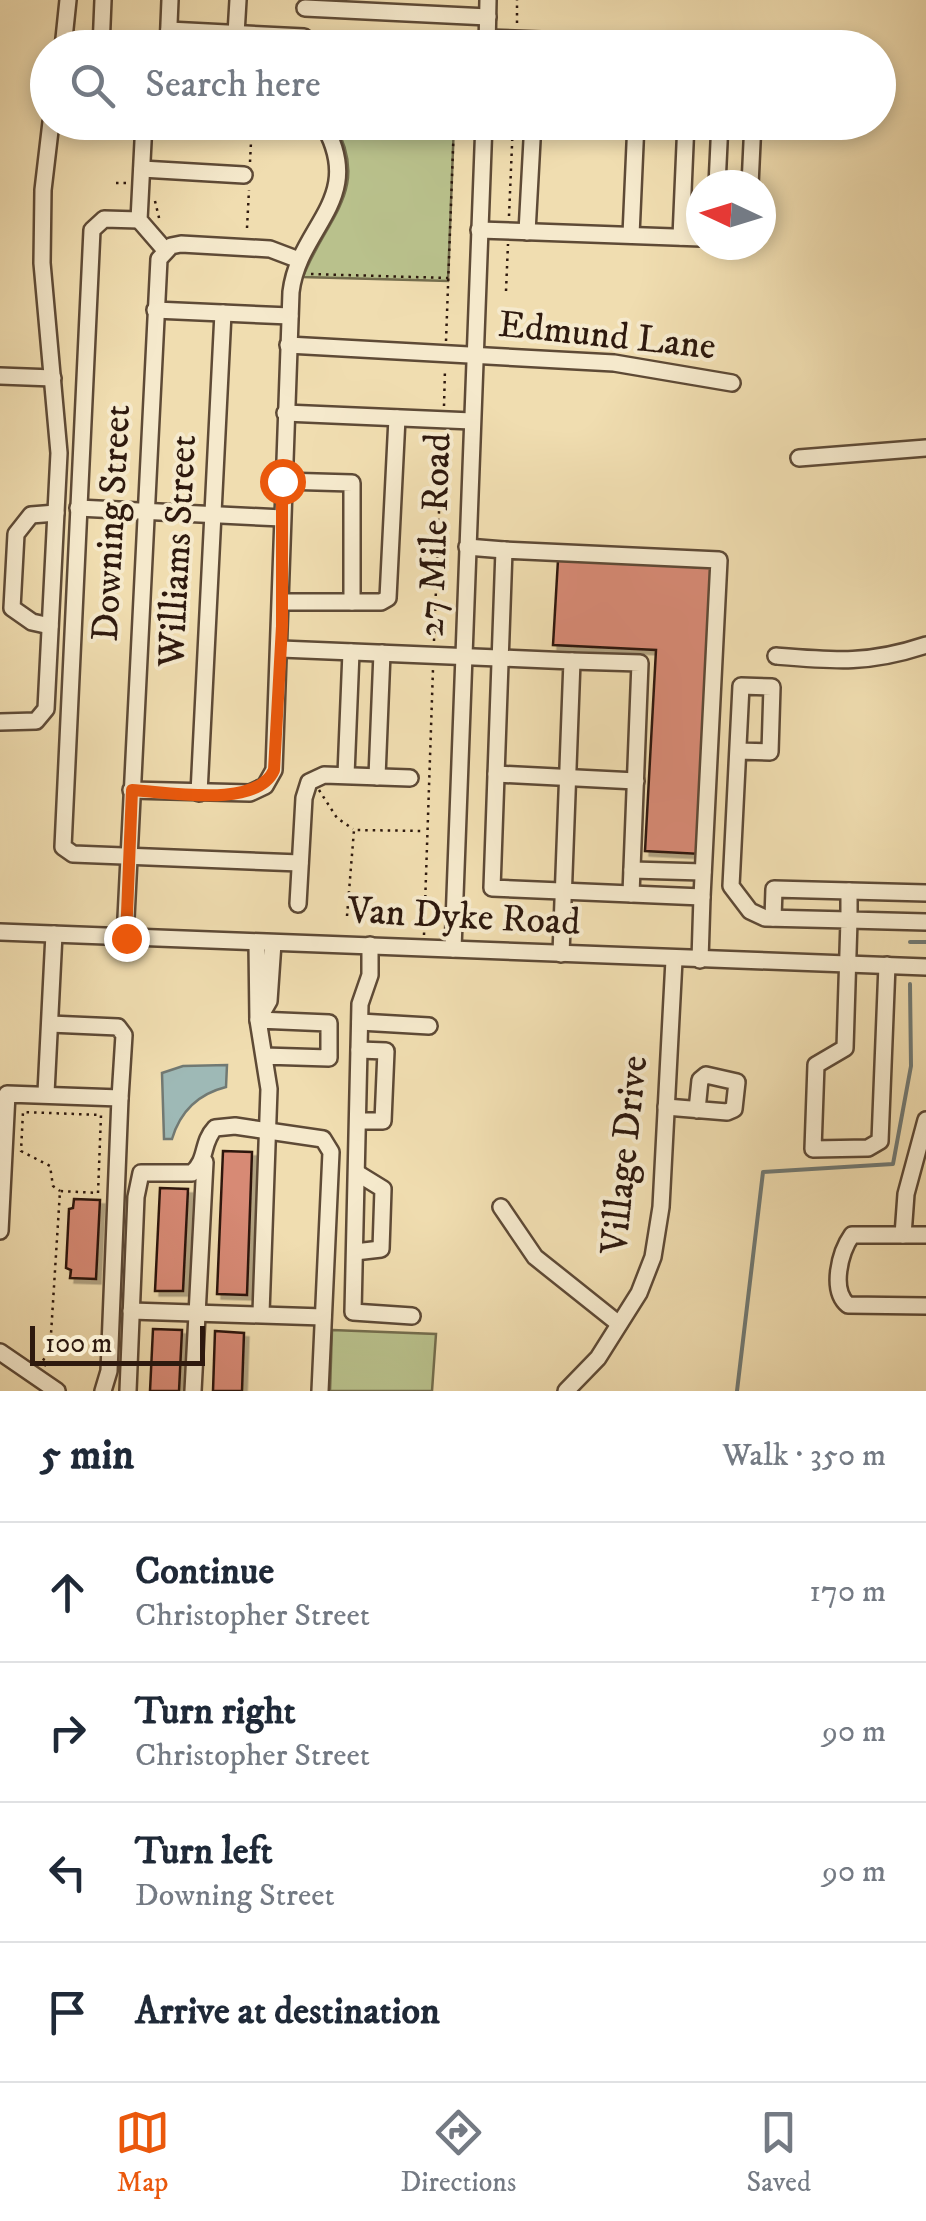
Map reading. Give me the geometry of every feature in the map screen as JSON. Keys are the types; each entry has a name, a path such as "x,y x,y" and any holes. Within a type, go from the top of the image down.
{"street":[{"path":"65,30 68,0"},
{"path":"102,30 103,0"},
{"path":"169,30 170,0"},
{"path":"236,30 238,0"},
{"path":"304,30 305,4 488,8"},
{"path":"0,722 36,722 42,717 50,626 59,452 42,263 43,190 49,140"},
{"path":"143,140 139,220 165,250 181,244 259,248 299,260"},
{"path":"132,790 250,793 270,779 276,760 290,316 299,260 328,215 336,192 336,154 330,140"},
{"name":"27 Mile Road","path":"453,949 483,140"},
{"path":"527,232 533,140"},
{"path":"630,235 635,140"},
{"path":"681,237 685,140"},
{"path":"718,170 719,140"},
{"path":"751,170 753,140"},
{"path":"142,169 244,174"},
{"path":"139,220 98,220 92,230 61,840 73,854 300,862"},
{"path":"479,230 686,237"},
{"name":"Downing Street","path":"126,938 155,310 158,265 165,250"},
{"path":"155,310 290,316"},
{"name":"Williams Street","path":"199,793 222,313"},
{"name":"Edmund Lane","path":"288,345 614,363 732,383"},
{"path":"0,376 53,378"},
{"path":"285,413 472,421"},
{"path":"282,602 388,598 397,418"},
{"path":"800,458 926,448"},
{"path":"282,481 352,483 352,602"},
{"path":"78,508 282,518"},
{"path":"50,626 32,622 12,608 16,534 31,515 56,513"},
{"path":"468,547 719,560 700,960"},
{"path":"504,550 492,888 702,897"},
{"path":"776,656 860,661 888,658 926,645"},
{"path":"281,649 640,663 632,894"},
{"path":"346,775 352,652"},
{"path":"377,777 382,653"},
{"path":"561,954 572,660"},
{"path":"738,751 770,752 772,687 741,686 731,886 750,911 773,918 926,922"},
{"path":"496,774 636,782"},
{"path":"298,904 308,783 324,775 410,778"},
{"path":"632,870 704,872"},
{"path":"773,918 774,889 926,893"},
{"path":"849,891 845,1048 816,1065 814,1148 868,1148 880,1141 887,966"},
{"name":"Van Dyke Road","path":"0,932 674,960 926,966"},
{"path":"46,1093 54,934"},
{"path":"261,1313 268,1129 258,1020 269,1001 266,943"},
{"path":"370,945 370,976 360,1004 354,1312 412,1316"},
{"name":"Village Drive","path":"566,1391 598,1358 639,1293 653,1257 674,960"},
{"path":"258,1020 329,1023 329,1058 264,1056"},
{"path":"360,1022 429,1026"},
{"path":"50,1024 118,1027 124,1035 109,1371 103,1391"},
{"path":"358,1121 383,1122 386,1051 359,1050"},
{"path":"0,1231 7,1094 120,1098"},
{"path":"666,1108 697,1110"},
{"path":"903,1234 906,1194 926,1120"},
{"path":"193,1391 205,1162 215,1128 268,1129 323,1139 330,1152 320,1391"},
{"path":"117,1171 192,1173 205,1162"},
{"path":"128,1391 141,1173"},
{"path":"355,1252 381,1249 384,1188 356,1173"},
{"path":"500,1208 536,1257 619,1324"},
{"path":"926,1235 852,1236 844,1246 841,1298 848,1305 926,1306"},
{"path":"132,1311 323,1317"},
{"path":"0,1352 42,1373 57,1391"}],"path":[{"path":"515,30 517,0"},
{"path":"444,411 453,140"},
{"path":"509,227 512,140"},
{"path":"506,291 508,237"},
{"path":"310,274 448,278"},
{"path":"434,646 442,428"},
{"path":"428,937 422,932 433,663"},
{"path":"308,783 321,791 338,818 354,830 426,831"},
{"path":"347,916 354,830"},
{"path":"23,1112 101,1115 98,1192 60,1191 53,1186 50,1166 21,1152 23,1112"},
{"path":"42,1373 42,1362 50,1350 60,1191"}],"green space":[{"path":"341,140 453,140 448,281 303,277 347,186"},
{"path":"332,1330 436,1334 432,1391 330,1391"}],"water":[{"path":"227,1065 226,1087 199,1099 180,1120 172,1139 164,1139 162,1073 183,1066"}],"building":[{"path":"558,560 716,568 701,854 645,851 656,650 553,645"},
{"path":"223,1151 252,1152 247,1295 217,1294"},
{"path":"160,1188 188,1189 183,1291 155,1291"},
{"path":"74,1199 100,1200 96,1279 70,1278 71,1270 66,1268 69,1209 73,1208"},
{"path":"153,1329 182,1330 179,1391 150,1391"},
{"path":"215,1331 244,1333 242,1391 213,1391"}],"waterway":[{"path":"910,942 926,942"},
{"path":"737,1391 763,1172 893,1164 911,1066 910,984"}],"route":[{"path":"126,938 132,790 250,793 265,786 274,770 282,626 282,481"}]}
